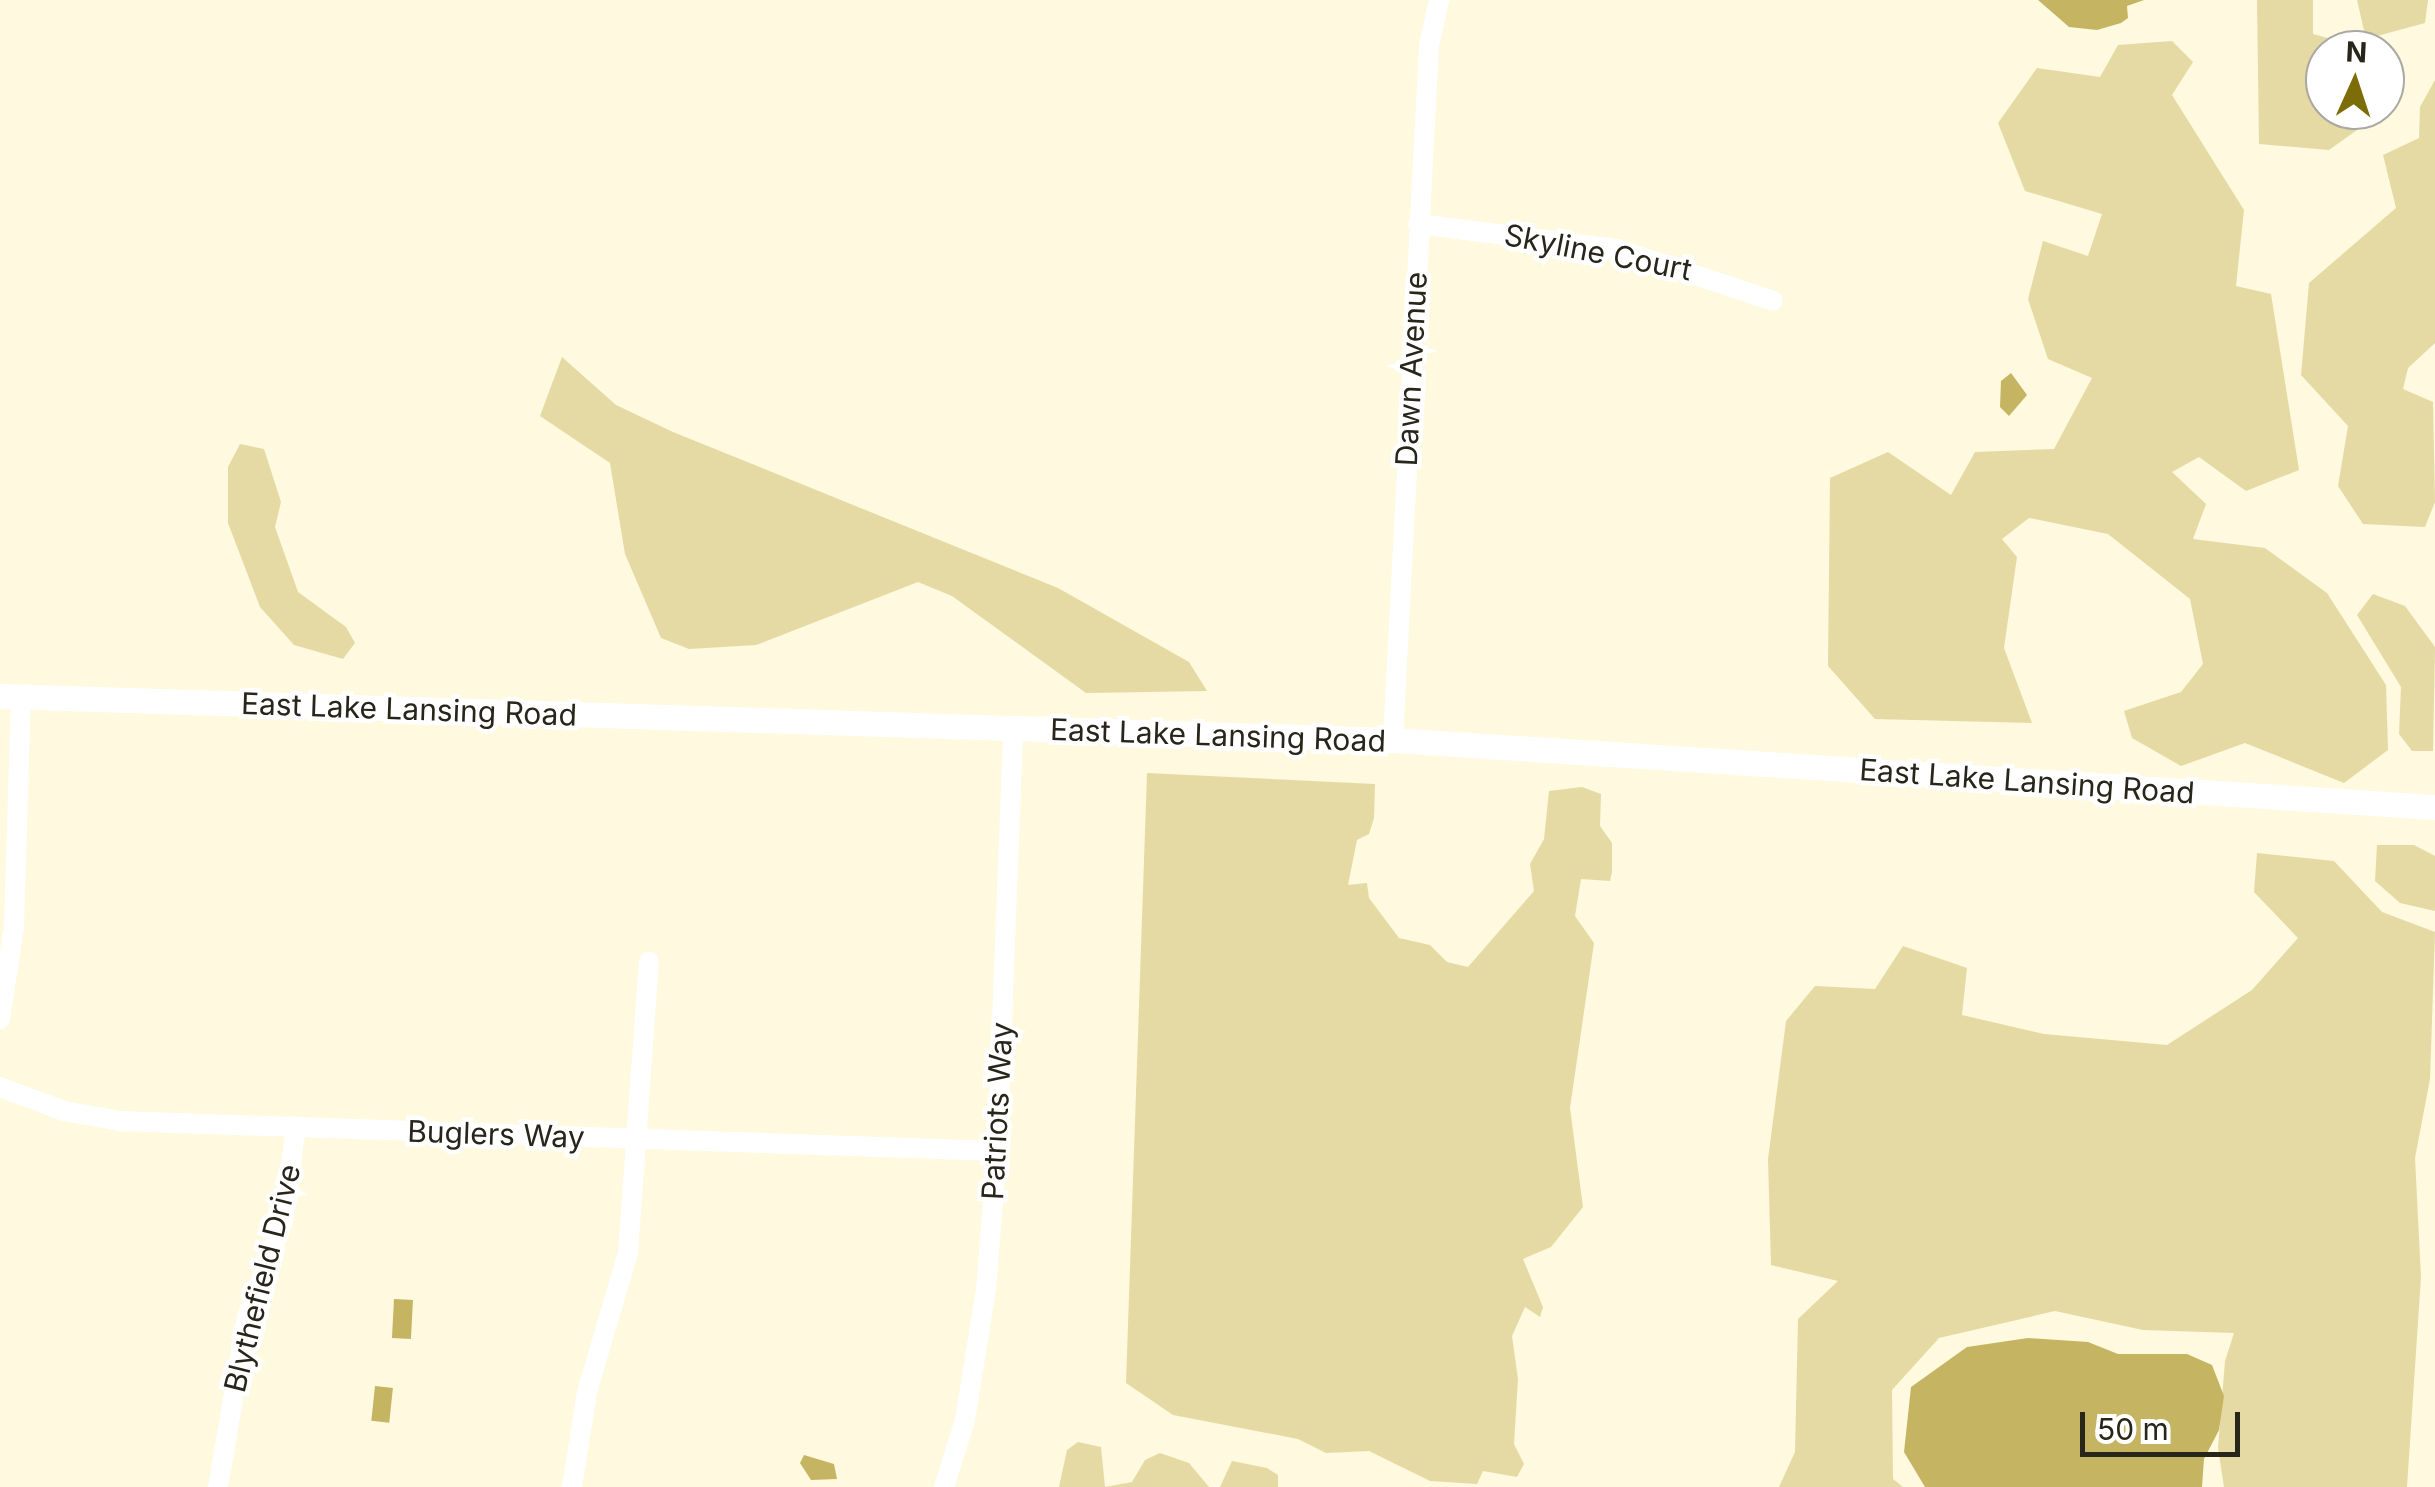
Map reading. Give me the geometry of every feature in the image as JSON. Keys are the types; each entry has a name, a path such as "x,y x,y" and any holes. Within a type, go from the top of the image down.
{"main road":[{"name":"East Lake Lansing Road","path":"10,696 1393,740 2435,807"}],"street":[{"name":"Dawn Avenue","path":"1393,740 1418,224 1429,46 1438,0"},
{"name":"Skyline Court","path":"1418,224 1617,249 1773,302"},
{"path":"0,1019 14,927 10,696"},
{"name":"Patriots Way","path":"944,1487 973,1379 998,1151 1012,729"},
{"path":"572,1487 587,1392 628,1254 649,962"},
{"name":"Buglers Way","path":"0,1086 64,1111 120,1121 998,1151"},
{"name":"Blythefield Drive","path":"218,1487 247,1316 283,1222 296,1127"}],"shaded area":[{"path":"2038,0 2144,0 2127,6 2128,18 2121,23 2097,30 2069,27"},
{"path":"2257,0 2313,0 2313,30 2305,30 2305,130 2357,130 2329,150 2259,144"},
{"path":"2357,0 2428,0 2425,23 2399,30 2364,30"},
{"path":"2172,41 2193,62 2172,95 2244,210 2236,286 2271,294 2299,470 2246,491 2199,457 2172,472 2206,504 2193,539 2265,548 2327,593 2386,685 2388,750 2344,783 2245,743 2181,766 2132,738 2124,711 2181,692 2203,664 2190,599 2108,534 2029,518 2002,539 2017,557 2004,648 2032,723 1875,719 1828,666 1830,478 1888,452 1951,495 1975,452 2054,449 2092,378 2048,359 2028,299 2043,241 2088,256 2102,214 2025,191 1998,123 2037,68 2100,77 2118,45"},
{"path":"2435,80 2435,343 2408,368 2403,389 2433,402 2435,502 2425,527 2363,524 2338,486 2348,426 2301,375 2309,283 2396,208 2383,155 2419,138 2420,107"},
{"path":"562,357 616,405 673,432 1058,588 1189,662 1207,691 1086,693 952,596 918,582 756,645 689,649 661,638 625,554 610,463 540,416"},
{"path":"2011,373 2027,395 2009,416 2000,407 2001,381"},
{"path":"240,444 264,449 281,502 275,527 298,592 346,627 355,643 343,659 294,645 260,607 228,523 228,467"},
{"path":"2373,594 2405,606 2435,647 2433,751 2412,751 2399,734 2401,687 2357,615"},
{"path":"1147,773 1375,784 1374,818 1369,834 1357,840 1348,885 1367,883 1369,898 1399,938 1430,945 1447,962 1468,967 1534,891 1530,864 1544,839 1549,791 1582,787 1601,794 1600,826 1612,843 1612,872 1610,881 1581,879 1575,916 1594,943 1570,1108 1583,1207 1551,1247 1523,1259 1543,1307 1540,1317 1525,1307 1512,1336 1518,1379 1514,1444 1524,1464 1517,1477 1483,1471 1477,1484 1430,1481 1369,1451 1326,1453 1298,1439 1173,1415 1126,1383"},
{"path":"2377,845 2414,845 2435,856 2435,911 2400,903 2375,881"},
{"path":"2257,853 2334,861 2382,912 2435,932 2430,1079 2415,1158 2421,1277 2407,1487 2224,1487 2218,1448 2225,1361 2234,1333 2143,1330 2055,1311 1939,1338 1892,1390 1893,1479 1903,1487 1779,1487 1795,1452 1798,1319 1838,1281 1771,1265 1768,1159 1786,1021 1815,986 1875,989 1903,946 1967,968 1962,1015 2044,1034 2167,1045 2252,990 2298,938 2254,892"},
{"path":"394,1299 413,1300 411,1339 392,1338"},
{"path":"2028,1338 2088,1342 2118,1354 2187,1354 2212,1365 2224,1396 2219,1430 2204,1459 2202,1487 1925,1487 1904,1452 1911,1387 1967,1347"},
{"path":"375,1386 393,1388 389,1423 371,1421"},
{"path":"1078,1442 1101,1447 1105,1487 1059,1487 1067,1450"},
{"path":"1160,1453 1189,1463 1209,1487 1105,1487 1132,1482 1145,1460"},
{"path":"804,1455 834,1464 837,1479 811,1480 800,1463"},
{"path":"1232,1461 1267,1468 1278,1475 1278,1487 1220,1487"}]}
